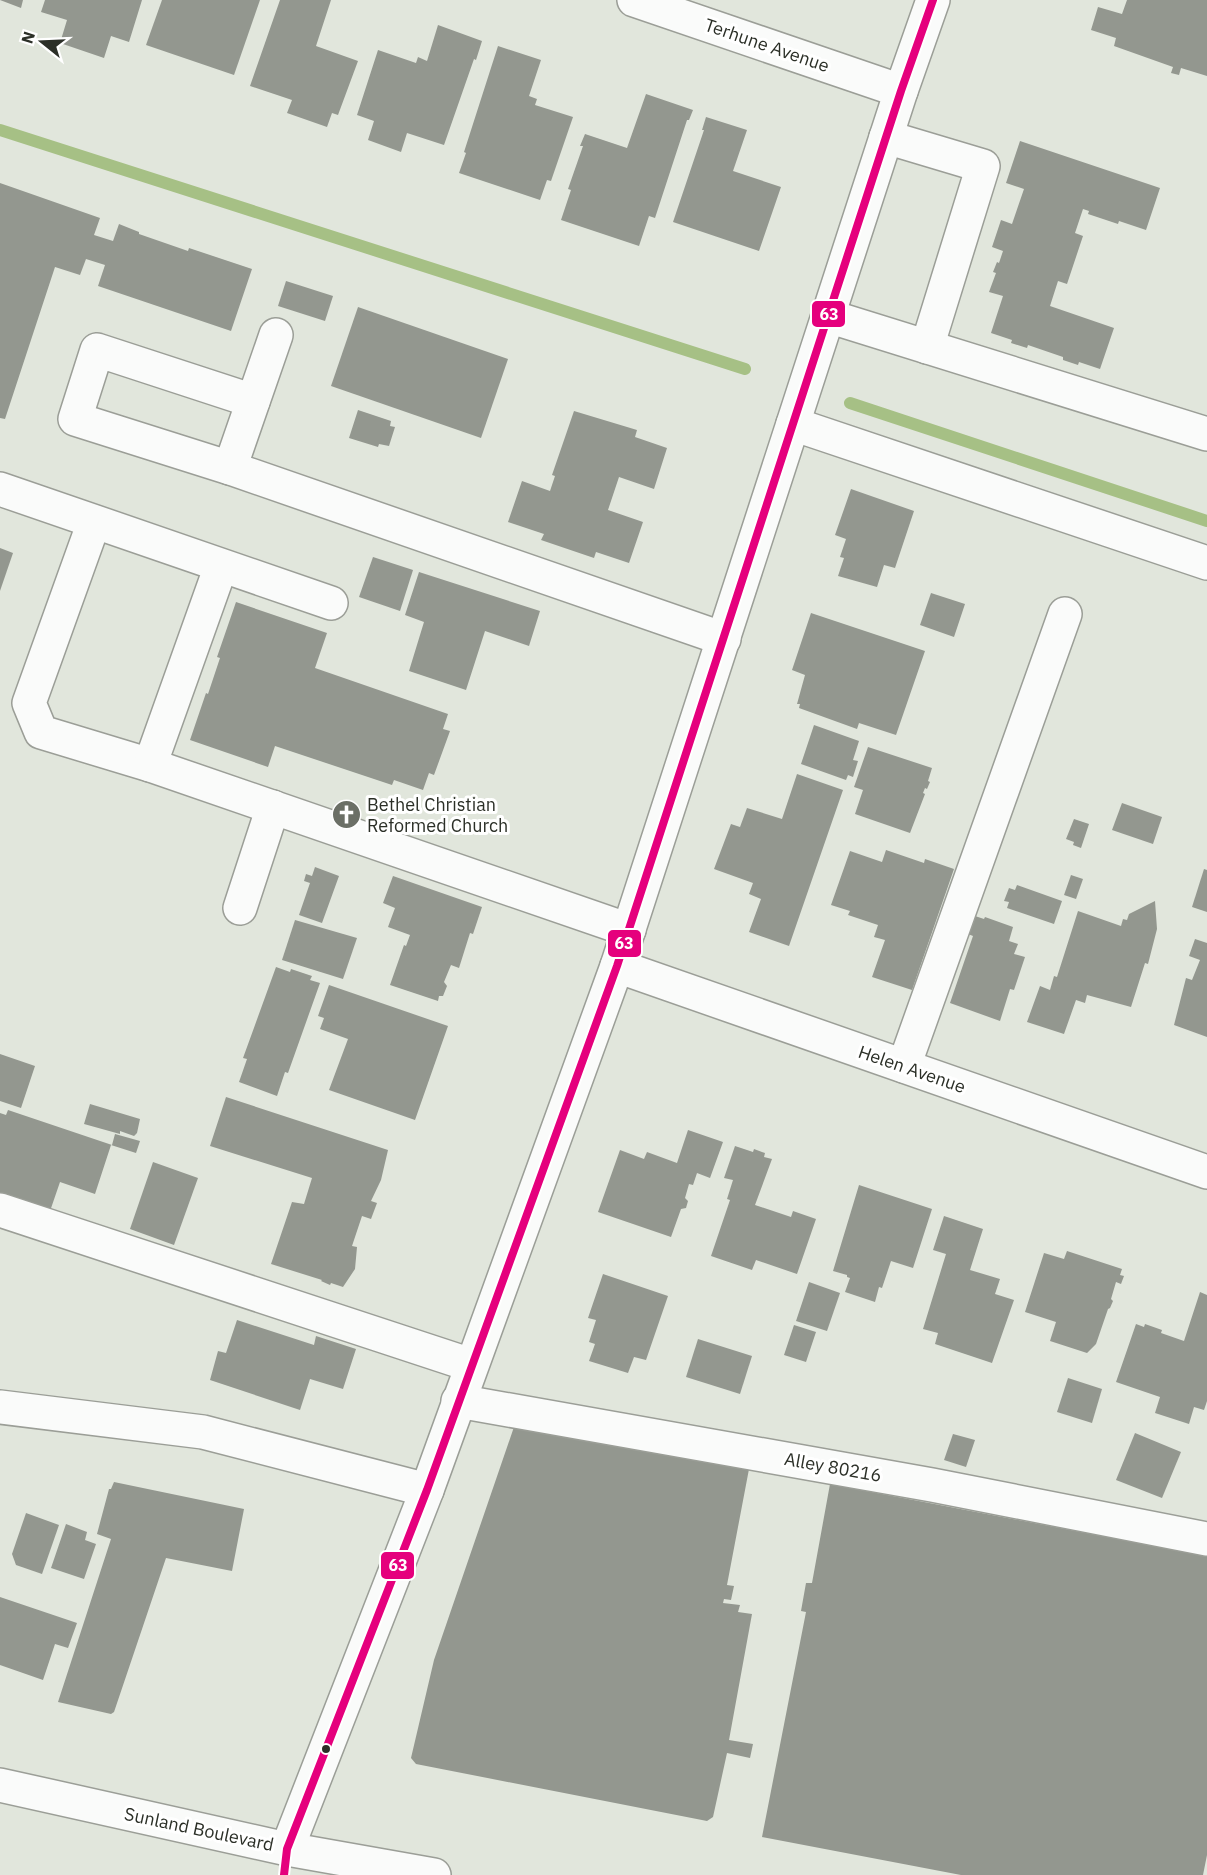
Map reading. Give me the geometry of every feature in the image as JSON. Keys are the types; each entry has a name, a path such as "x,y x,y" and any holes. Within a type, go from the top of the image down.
{"street":[{"name":"Terhune Avenue","path":"634,0 901,91"},
{"path":"286,1862 427,1490 617,966 901,91 933,0"},
{"path":"886,137 983,166 927,347"},
{"path":"828,316 1207,434"},
{"path":"230,468 276,335"},
{"path":"253,401 97,350 75,420 230,468 724,639"},
{"path":"793,424 1207,563"},
{"path":"0,489 331,603"},
{"path":"94,522 29,704 41,732 150,765 629,930"},
{"path":"150,765 221,566"},
{"path":"904,1066 1065,614"},
{"path":"240,908 273,807"},
{"name":"Helen Avenue","path":"617,966 1207,1173"},
{"path":"0,1210 471,1365"},
{"name":"Alley 80216","path":"458,1401 932,1485 1207,1539"},
{"path":"0,1407 203,1432 427,1490"},
{"name":"Sunland Boulevard","path":"0,1785 286,1862 434,1875"}],"building":[{"path":"0,0 23,0 21,8"},
{"path":"45,0 142,0 129,42 111,36 104,58 60,43 67,20 41,12"},
{"path":"162,0 260,0 234,75 146,45"},
{"path":"280,0 331,0 316,46 358,61 338,115 332,113 327,127 287,113 292,100 250,86"},
{"path":"1127,0 1207,0 1207,76 1181,68 1179,75 1171,73 1173,67 1114,46 1116,38 1091,30 1098,7 1122,14"},
{"path":"438,25 482,41 444,145 407,133 401,152 368,140 374,121 357,115 378,50 416,63 418,57 427,61"},
{"path":"498,46 541,60 529,96 537,99 535,105 573,117 551,181 547,180 540,200 459,173"},
{"path":"646,94 693,110 687,120 655,218 649,216 639,246 561,220 585,134 627,148"},
{"path":"706,117 747,130 733,171 781,187 759,251 673,222 704,130 702,130"},
{"path":"1020,141 1160,188 1146,230 1088,214 1089,211 1083,209 1075,233 1083,236 1067,284 1058,281 1050,306 1114,328 1100,369 1079,362 1078,365 1063,360 1063,357 1028,345 1027,348 1011,343 1012,340 991,333 1003,296 989,292 996,273 993,272 1003,251 992,247 1001,220 1012,224 1024,189 1006,183"},
{"path":"0,183 100,218 94,235 113,241 119,224 139,234 188,251 189,248 252,269 231,331 98,286 105,265 86,259 80,275 55,267 5,419 0,418"},
{"path":"286,281 333,296 325,321 278,306"},
{"path":"358,307 508,359 481,438 331,386"},
{"path":"358,410 391,421 390,426 395,427 389,446 379,444 378,447 349,438"},
{"path":"574,411 637,430 635,437 667,448 654,489 619,477 608,510 643,522 629,563 596,552 594,558 541,540 544,534 508,522 522,481 550,491 555,476 552,475"},
{"path":"851,489 914,511 895,568 884,565 877,587 838,576 844,558 840,557 846,539 835,535"},
{"path":"0,548 13,553 0,591"},
{"path":"373,557 413,570 400,611 359,597"},
{"path":"419,572 540,611 529,646 485,631 466,690 409,671 424,622 405,615"},
{"path":"931,593 965,604 954,637 920,625"},
{"path":"236,602 327,633 315,668 448,714 443,729 450,731 434,775 429,773 423,790 394,780 392,785 275,746 268,767 190,740 220,658 217,657"},
{"path":"811,613 925,651 896,735 859,723 857,729 799,708 800,704 797,704 805,675 792,670"},
{"path":"814,725 859,741 853,760 858,761 853,777 848,775 846,780 801,764"},
{"path":"868,747 932,768 928,781 930,782 923,793 925,794 910,833 855,814 863,790 854,787"},
{"path":"797,774 843,790 789,946 749,932 761,899 749,894 753,883 714,869 731,824 740,827 747,808 782,819"},
{"path":"1122,803 1162,817 1153,844 1112,830"},
{"path":"1074,819 1089,824 1081,848 1066,839"},
{"path":"886,850 924,863 925,859 954,869 912,990 872,977 885,940 874,937 878,925 848,915 850,911 831,905 850,851 882,862"},
{"path":"315,867 339,876 322,923 299,915 310,883 304,881 306,874 312,876"},
{"path":"1204,869 1207,870 1207,912 1192,907"},
{"path":"1071,875 1083,879 1076,899 1064,895"},
{"path":"393,876 482,907 473,934 470,933 459,968 451,965 444,982 447,986 438,1001 390,985 404,945 406,946 410,935 388,927 395,908 383,903"},
{"path":"1017,885 1062,901 1054,924 1007,908 1009,902 1004,901 1009,888 1015,890"},
{"path":"1155,901 1157,929 1148,964 1145,963 1131,1007 1087,995 1085,1003 1076,1000 1064,1034 1027,1022 1040,986 1050,990 1054,976 1057,977 1078,911 1121,926 1123,919 1127,920 1129,914"},
{"path":"969,914 1013,927 1009,941 1018,944 1014,954 1025,957 1014,990 1010,989 1000,1021 950,1003 973,936 963,932"},
{"path":"295,920 357,938 343,979 282,960"},
{"path":"1195,939 1207,943 1207,1037 1174,1025 1186,978 1192,980 1200,960 1189,956"},
{"path":"276,967 312,976 310,980 320,983 288,1073 285,1072 277,1096 239,1082 247,1059 243,1058"},
{"path":"329,985 448,1026 415,1120 329,1090 348,1039 320,1029 324,1018 318,1016"},
{"path":"0,1054 35,1066 21,1108 0,1101"},
{"path":"226,1097 388,1150 381,1180 371,1201 377,1203 371,1219 362,1216 352,1246 357,1247 355,1269 343,1287 331,1283 330,1285 322,1280 271,1264 292,1202 304,1204 312,1178 210,1146"},
{"path":"90,1104 140,1119 137,1133 134,1136 120,1131 120,1134 84,1124"},
{"path":"8,1110 112,1145 115,1134 140,1141 136,1153 111,1145 95,1194 60,1182 48,1217 0,1201 0,1113 6,1115"},
{"path":"688,1130 723,1142 710,1178 697,1173 693,1185 689,1184 685,1198 688,1201 686,1208 681,1209 671,1237 598,1212 620,1150 644,1159 647,1152 677,1163"},
{"path":"735,1146 753,1152 754,1149 765,1153 764,1157 772,1159 755,1205 791,1217 793,1211 816,1219 797,1274 756,1260 752,1270 711,1256 730,1200 727,1199 733,1180 724,1178"},
{"path":"153,1162 198,1178 174,1245 130,1229"},
{"path":"859,1185 932,1209 913,1268 891,1261 875,1302 845,1292 850,1278 833,1271"},
{"path":"944,1216 983,1229 970,1270 1000,1279 995,1294 1014,1300 992,1363 935,1344 938,1333 923,1329 946,1254 933,1250"},
{"path":"1067,1251 1122,1269 1120,1275 1124,1276 1121,1284 1116,1282 1111,1299 1113,1301 1096,1344 1087,1353 1050,1341 1056,1322 1025,1312 1044,1253 1064,1259"},
{"path":"603,1274 668,1296 646,1360 634,1357 628,1373 589,1361 595,1344 589,1342 596,1320 588,1318"},
{"path":"809,1282 840,1293 827,1331 796,1321"},
{"path":"1200,1292 1207,1295 1207,1401 1204,1410 1194,1407 1189,1424 1155,1413 1160,1397 1116,1382 1136,1324 1144,1327 1145,1324 1162,1330 1161,1333 1184,1341"},
{"path":"237,1320 314,1345 316,1336 356,1349 343,1389 310,1379 300,1410 210,1380 218,1351 226,1353"},
{"path":"794,1325 816,1332 806,1362 784,1355"},
{"path":"698,1339 752,1356 740,1394 686,1377"},
{"path":"1068,1378 1102,1389 1092,1423 1057,1412"},
{"path":"515,1424 749,1469 727,1585 734,1586 731,1600 724,1599 723,1603 740,1605 738,1612 752,1614 729,1740 753,1744 750,1758 727,1753 713,1817 707,1821 416,1764 411,1758 434,1660"},
{"path":"1135,1433 1181,1452 1162,1498 1116,1480"},
{"path":"953,1434 975,1440 966,1467 944,1460"},
{"path":"114,1482 244,1509 232,1571 166,1558 114,1712 111,1714 58,1702 111,1539 97,1534 109,1489"},
{"path":"830,1484 1207,1556 1207,1855 1203,1875 961,1875 762,1837 806,1612 801,1611 806,1583 812,1583"},
{"path":"26,1513 59,1525 42,1574 16,1565 12,1554"},
{"path":"66,1524 87,1532 85,1540 96,1544 84,1579 51,1568"},
{"path":"0,1597 77,1623 68,1648 55,1644 43,1680 0,1665"}],"waterway":[{"path":"0,130 745,369"},
{"path":"850,403 1207,521"}],"transit line":[{"name":"63","path":"284,1875 287,1849 427,1490 617,966 901,91 933,0"}],"place":[{"name":"Bethel Christian Reformed Church","path":"346,814"}]}
